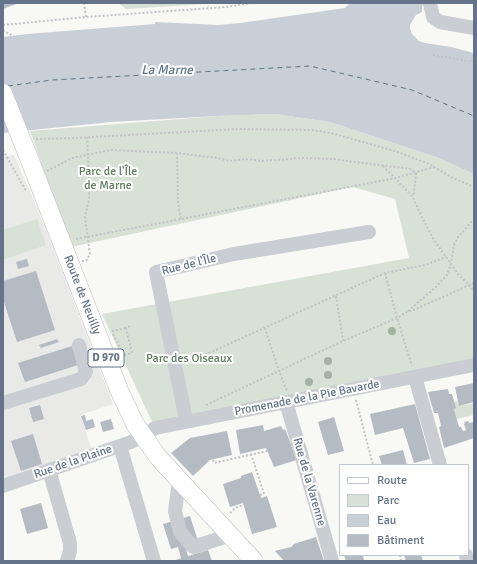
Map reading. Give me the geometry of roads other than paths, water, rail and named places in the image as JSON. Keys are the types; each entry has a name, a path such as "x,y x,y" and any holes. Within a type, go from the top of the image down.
{"main road":[{"name":"Route de Neuilly","path":"3,93 28,146 69,262 124,402 143,436 158,457 254,561"}],"street":[{"path":"431,7 434,17 440,22 474,28"},
{"name":"Rue de l'Île","path":"186,418 156,272 234,254 369,232"},
{"path":"4,399 81,379 86,372 79,345"},
{"name":"Promenade de la Pie Bavarde","path":"143,436 155,428 186,418 288,402 474,365"},
{"path":"415,377 440,464"},
{"name":"Rue de la Varenne","path":"288,402 332,561"},
{"name":"Rue de la Plaine","path":"3,486 120,446 143,436"},
{"path":"120,446 154,561"},
{"path":"49,470 70,542 70,551 67,561"},
{"path":"180,481 175,511 180,532 192,547 231,535"}],"water":[{"name":"La Marne","path":"439,3 422,6 422,12 416,15 410,25 410,29 412,34 419,41 474,53 474,174 436,157 330,122 275,114 111,122 3,133 3,37 155,24 155,22 218,25 240,23 345,8 349,4"}],"park label":[{"name":"Parc de l'Île de Marne","path":"108,179"},
{"name":"Parc des Oiseaux","path":"189,359"}]}
